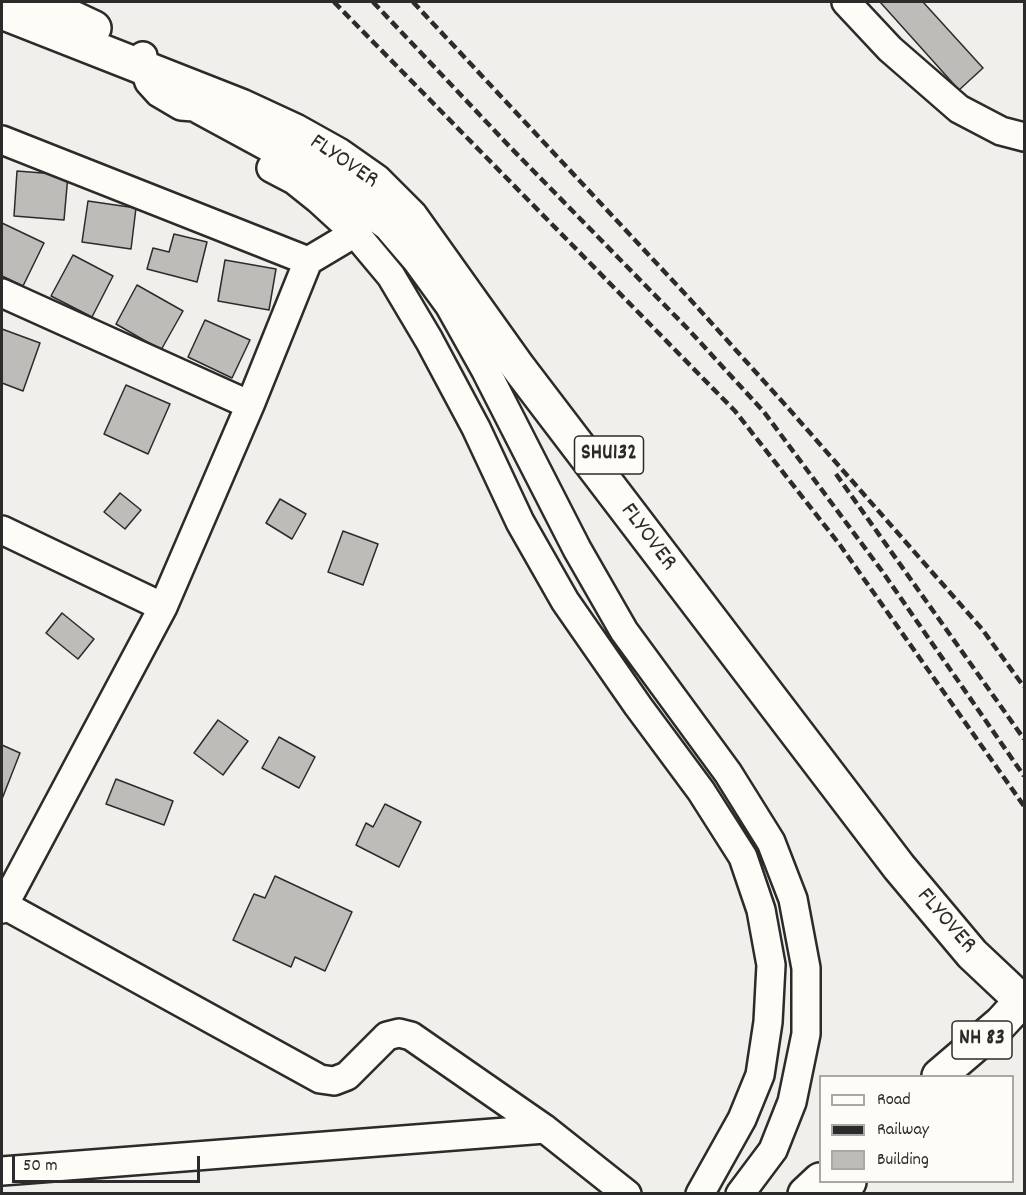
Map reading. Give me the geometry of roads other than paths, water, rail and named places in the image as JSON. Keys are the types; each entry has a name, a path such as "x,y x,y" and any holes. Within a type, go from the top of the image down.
{"main road":[{"path":"39,2 143,60"},
{"path":"2,12 143,60"},
{"name":"FLYOVER","path":"143,60 184,86 295,131 339,156 375,181 411,217 518,367 864,822 953,933 980,962 1024,1000"},
{"path":"970,1075 1024,1000"},
{"name":"NH 83","path":"941,1075 1024,1000"},
{"path":"805,1194 819,1181"},
{"path":"835,1194 848,1183"}],"street":[{"path":"846,2 890,49 959,109 1001,131 1024,137"},
{"path":"184,86 186,120 294,180 356,233 391,276 429,340 476,428 520,522 565,601 638,706 701,790 742,857 761,910 771,965 768,1022 760,1075 747,1108 700,1194"},
{"path":"184,86 194,107 312,171 387,226 417,261 448,305 486,370 577,549 624,631 728,772 771,842 793,899 806,968 806,1034 792,1102 773,1150 741,1194"},
{"path":"2,140 308,261"},
{"path":"356,233 308,261 250,405 163,608 3,907 320,1079 334,1081 347,1076 387,1036 399,1033 411,1036 545,1129 627,1194"},
{"path":"2,294 250,405"},
{"path":"2,530 163,608"},
{"path":"2,1171 545,1129"}],"railway":[{"path":"334,2 735,411 840,545 1024,806"},
{"path":"373,2 511,148 688,329 764,412 882,571 1024,776"},
{"path":"413,2 688,297 789,409 982,629 1024,687"},
{"path":"836,474 1024,739"}]}
